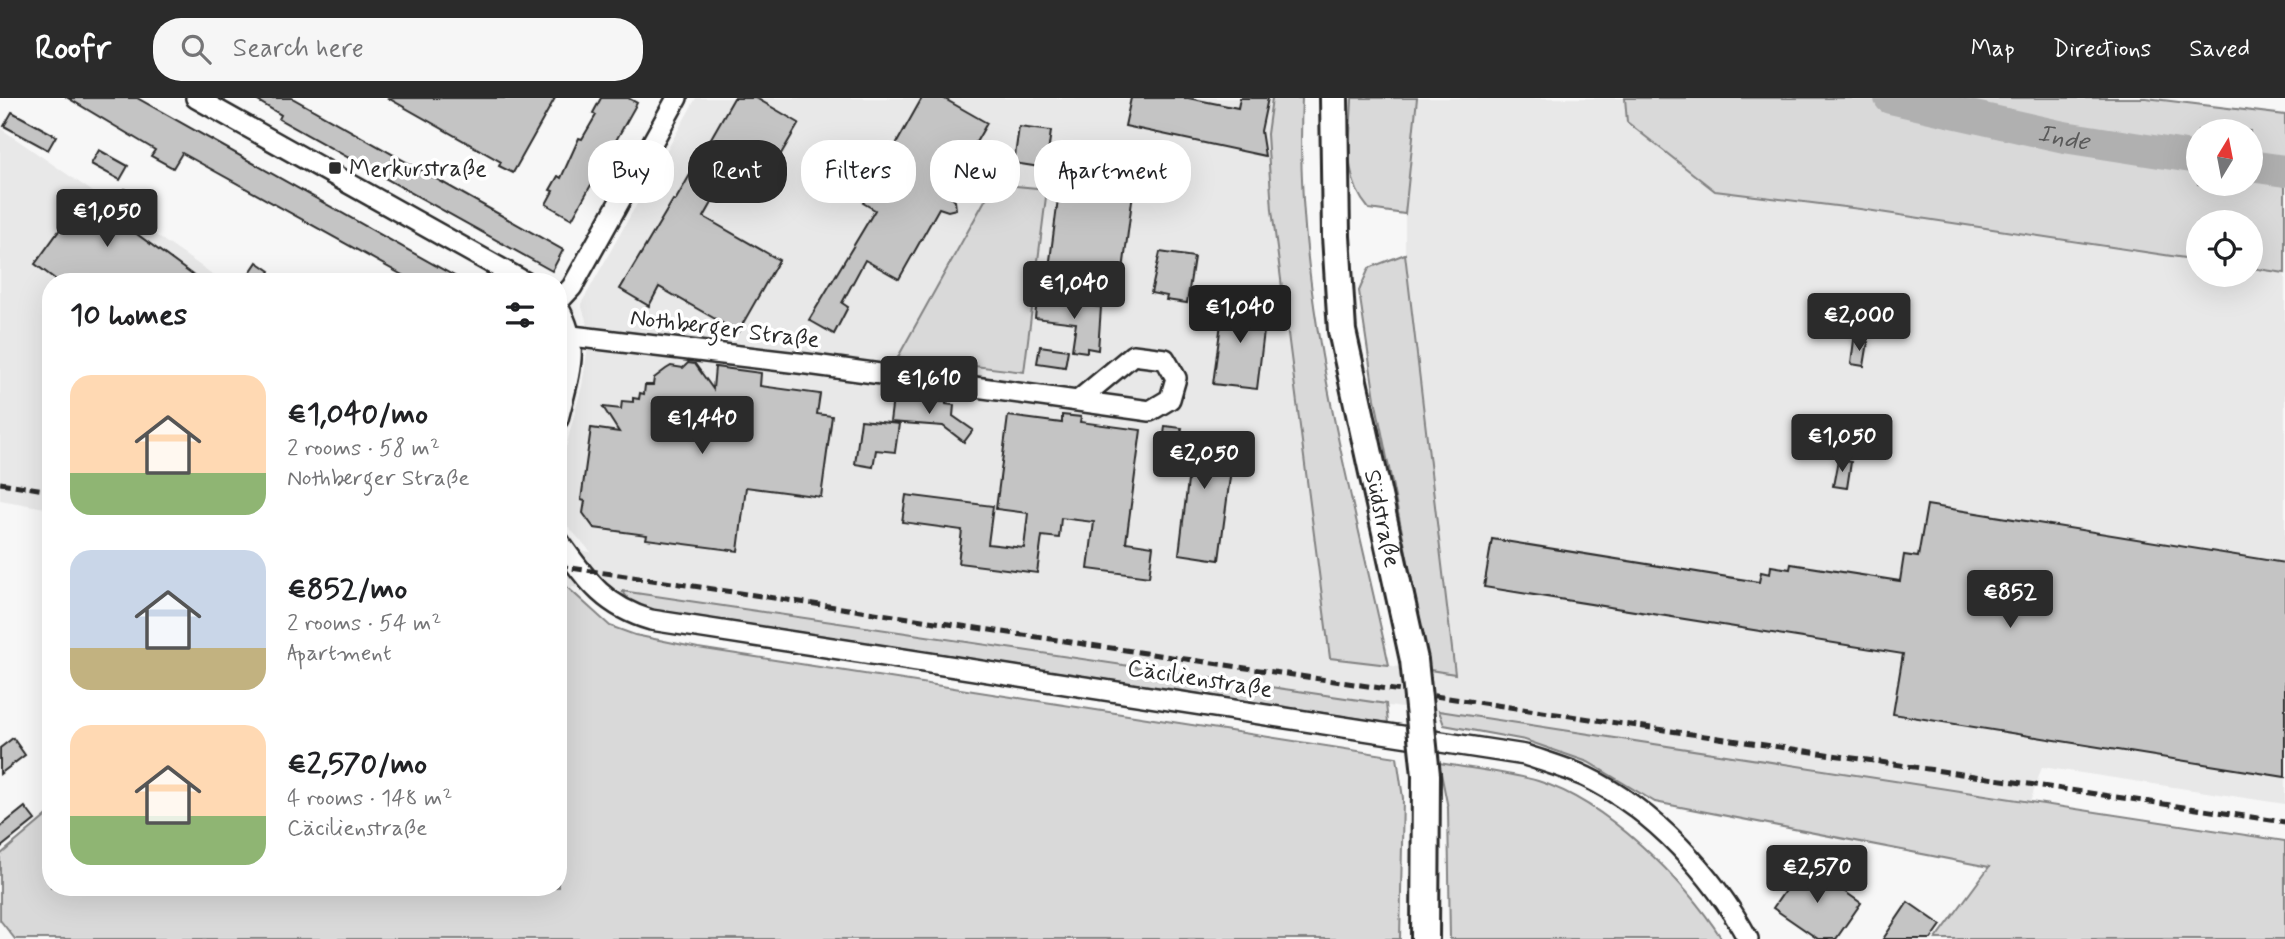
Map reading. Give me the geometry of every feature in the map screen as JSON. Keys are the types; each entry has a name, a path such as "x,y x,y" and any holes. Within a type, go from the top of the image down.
{"main road":[{"name":"Südstraße","path":"1334,98 1336,236 1342,331 1415,660 1426,775 1425,939"}],"street":[{"path":"567,292 677,98"},
{"path":"200,99 509,273"},
{"path":"567,325 572,336 571,367 567,383"},
{"name":"Nothberger Straße","path":"572,336 1080,399"},
{"name":"Cäcilienstraße","path":"567,552 607,601 630,614 651,620 1471,744 1525,755 1587,777 1643,814 1682,849 1707,878 1748,939"}],"shaded area":[{"path":"696,98 1272,98 1267,134 1272,210 1330,658 1454,674 1405,254 1405,214 1417,98 1625,98 1627,122 1715,191 1860,209 2186,258 2186,287 2263,287 2263,270 2285,273 2285,804 2042,767 2030,802 622,591 567,587 567,549 591,552 567,526 567,443 582,386 590,333 581,304 637,203 674,203 673,140"},
{"path":"1272,98 1302,98 1306,242 1315,313 1327,384 1389,665 1330,658 1272,210 1267,134"},
{"path":"1352,98 1417,98 1405,214 1369,209 1354,184 1350,157"},
{"path":"1625,98 2146,98 2285,115 2285,273 2263,270 2263,210 2186,210 2186,258 1860,209 1715,191 1627,122"},
{"path":"0,128 211,273 42,273 42,507 0,500"},
{"path":"1020,186 1034,188 1034,203 1045,203 1024,372 898,357 983,203 1020,203"},
{"path":"1405,254 1455,674 1430,670 1375,399 1359,291 1369,268"},
{"path":"567,587 610,626 635,635 698,648 1397,757 1403,798 1400,939 15,939 0,920 0,855 42,820 42,896 567,896"},
{"path":"622,591 1386,704 1388,723 635,607"},
{"path":"1439,711 2285,841 2285,939 1936,939 1989,867 1655,802 1588,762 1525,740 1444,725"},
{"path":"1439,763 1538,781 1591,806 1642,846 1665,869 1687,892 1722,939 1450,939 1448,808"}],"building":[{"path":"68,98 137,98 449,273 399,273 182,153 173,168 151,156 155,150"},
{"path":"253,98 292,98 563,250 552,271 279,119 281,115"},
{"path":"388,98 555,98 513,173 499,166 501,162"},
{"path":"601,98 628,98 637,103 616,140 588,140 588,190 572,219 546,204 553,191 550,190 558,176 561,178 579,138 582,139 596,115 593,113"},
{"path":"734,98 756,98 799,123 787,144 787,140 710,140"},
{"path":"922,98 943,98 987,123 977,140 930,140 930,203 955,203 956,209 948,211 939,208 899,279 865,260 842,303 848,307 834,334 809,320 875,210 863,203 916,203 916,140 898,140"},
{"path":"1131,98 1188,98 1238,108 1240,98 1268,98 1261,131 1265,156 1125,126"},
{"path":"12,112 56,136 48,150 4,126"},
{"path":"1019,127 1051,131 1050,140 1034,140 1034,166 1020,164 1020,140 1017,140"},
{"path":"99,150 128,166 120,180 91,164"},
{"path":"688,178 688,203 712,203 704,217 779,260 738,332 659,287 649,306 620,289 671,203"},
{"path":"124,189 141,198 126,226 190,273 47,273 35,264 84,196 110,215"},
{"path":"1057,203 1132,203 1122,278 1049,268"},
{"path":"1160,252 1194,257 1187,303 1166,300 1167,296 1151,293"},
{"path":"257,262 270,271 269,273 250,273"},
{"path":"1037,299 1101,307 1098,350 1072,350 1076,323 1035,318"},
{"path":"1224,300 1267,306 1257,389 1213,384"},
{"path":"1854,340 1868,342 1864,366 1851,364"},
{"path":"1040,346 1068,350 1065,367 1037,363"},
{"path":"688,363 695,364 713,389 715,367 761,373 760,386 820,394 817,414 832,416 821,497 746,487 738,551 646,539 647,535 594,528 583,513 585,501 581,500 591,428 619,432 603,407 621,409 622,401 633,402 633,398 639,399 640,393 644,394 645,385 653,385 654,378 666,369 671,366 683,368"},
{"path":"893,398 954,405 953,416 973,430 964,442 943,426 890,422"},
{"path":"1062,415 1081,417 1080,422 1141,430 1126,542 1153,546 1149,577 1088,569 1094,522 1061,518 1059,538 1042,536 1037,573 958,563 962,530 902,522 906,495 993,506 988,544 1024,548 1028,513 996,509 1008,416 1062,423"},
{"path":"861,420 899,424 895,452 876,450 873,467 855,464"},
{"path":"1165,426 1182,428 1181,432 1235,439 1219,560 1179,554 1192,448 1163,444"},
{"path":"1838,460 1851,462 1847,488 1833,486"},
{"path":"1927,505 2285,563 2285,777 1893,714 1903,654 1484,587 1492,539 1759,582 1761,572 1770,574 1771,566 1790,569 1791,564 1900,581 1904,555 1918,557"},
{"path":"13,738 25,755 0,774 0,748"},
{"path":"25,807 35,820 0,848 0,827"},
{"path":"1804,863 1861,903 1836,939 1818,939 1773,908"},
{"path":"1908,902 1941,925 1931,939 1883,939"}],"waterway":[{"name":"Inde","path":"1890,98 2064,137 2186,156"},
{"name":"Inde","path":"2263,168 2285,171"}],"railway":[{"path":"0,483 42,490"},
{"path":"567,567 2285,822"}],"place":[{"name":"Merkurstraße","path":"335,168"}]}
